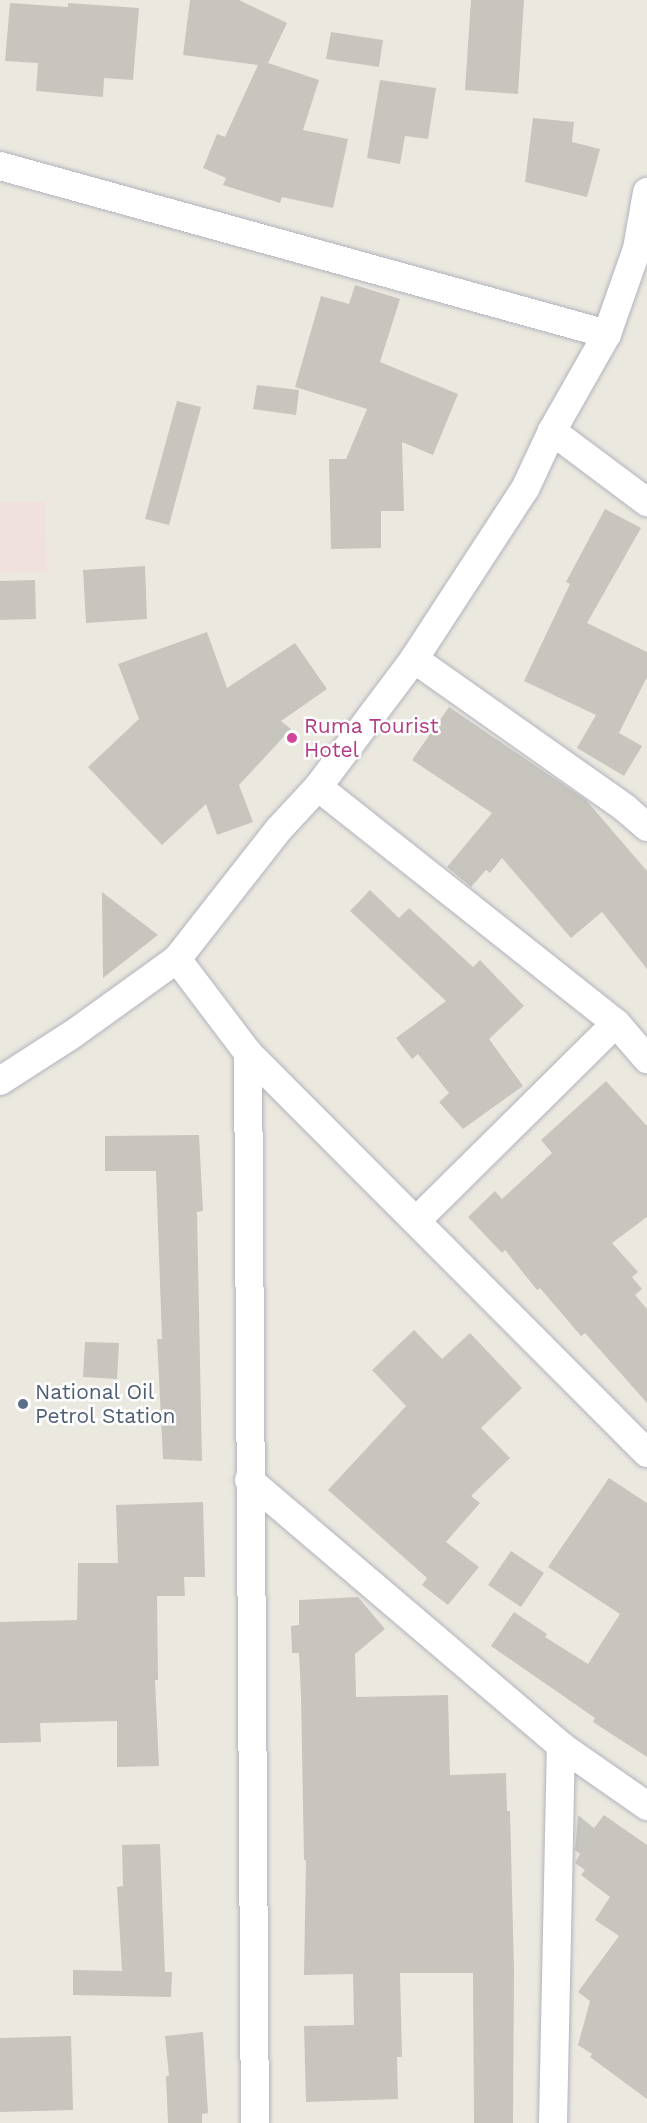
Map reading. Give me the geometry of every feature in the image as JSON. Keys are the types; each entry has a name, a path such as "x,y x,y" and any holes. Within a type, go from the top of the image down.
{"street":[{"path":"0,166 607,334"},
{"path":"0,1081 73,1034 177,959 279,829 318,787 414,659 525,489 552,432 607,334 637,249 647,192"},
{"path":"552,432 647,502"},
{"path":"414,659 626,808 647,827"},
{"path":"318,787 616,1023 647,1059"},
{"path":"177,959 248,1053 647,1453"},
{"path":"417,1220 616,1023"},
{"path":"248,1053 255,2123"},
{"path":"249,1480 561,1746 647,1806"},
{"path":"553,2123 561,1746"}],"shaded area":[{"path":"45,501 47,572 0,573 0,502"}],"building":[{"path":"190,0 239,0 287,23 268,63 319,80 303,130 348,139 333,208 282,197 280,203 223,185 226,178 203,168 217,134 225,137 258,65 183,55"},
{"path":"471,0 524,0 518,94 465,90"},
{"path":"10,3 68,7 68,3 139,8 133,80 104,78 103,97 36,91 38,63 5,61"},
{"path":"331,32 383,40 379,67 326,59"},
{"path":"380,80 436,88 428,139 405,136 400,164 367,158"},
{"path":"533,118 574,122 572,142 600,149 587,197 525,182"},
{"path":"355,285 400,299 380,362 458,394 433,455 402,442 404,511 381,511 381,548 331,549 329,459 346,459 367,409 295,387 321,296 349,304"},
{"path":"257,385 299,390 296,415 253,409"},
{"path":"177,401 201,407 169,525 145,519"},
{"path":"605,509 641,528 587,623 647,652 647,677 619,733 642,746 624,776 577,748 596,715 524,681 570,584 566,582"},
{"path":"145,566 147,619 86,623 83,570"},
{"path":"35,580 36,619 0,620 0,581"},
{"path":"207,632 227,688 295,643 327,689 281,721 291,729 239,785 253,822 217,835 206,804 162,845 88,767 139,719 118,664"},
{"path":"449,707 586,800 647,871 647,969 602,912 571,938 502,858 490,873 486,870 471,887 447,867 492,813 412,760"},
{"path":"370,890 399,918 409,908 473,967 480,960 524,1006 489,1039 523,1086 463,1129 439,1102 449,1093 418,1054 412,1059 396,1038 446,1001 350,911"},
{"path":"102,892 158,935 103,978"},
{"path":"606,1081 647,1126 647,1217 612,1243 638,1272 632,1277 642,1289 635,1295 647,1309 647,1403 585,1333 581,1336 540,1288 537,1290 505,1250 502,1253 468,1217 495,1191 502,1199 552,1153 541,1140"},
{"path":"199,1135 203,1211 197,1212 202,1461 163,1459 157,1339 162,1339 156,1171 105,1171 105,1136"},
{"path":"414,1330 442,1359 470,1333 522,1388 481,1428 510,1458 471,1496 480,1503 446,1542 479,1567 448,1605 422,1585 427,1578 328,1490 406,1406 372,1370"},
{"path":"85,1342 119,1343 117,1379 83,1377"},
{"path":"609,1478 647,1503 647,1757 593,1722 595,1718 491,1646 514,1612 547,1634 545,1637 588,1664 620,1614 548,1567"},
{"path":"203,1502 205,1577 184,1577 185,1596 157,1596 158,1680 155,1680 159,1766 117,1767 117,1721 40,1723 41,1742 0,1743 0,1622 77,1620 78,1563 118,1563 116,1505"},
{"path":"511,1551 544,1573 521,1607 488,1585"},
{"path":"358,1597 385,1629 355,1654 356,1697 448,1695 450,1775 506,1773 507,1811 510,1811 514,1971 513,2123 474,2123 473,1973 400,1973 402,2057 397,2057 398,2099 306,2102 304,2026 354,2025 353,1974 304,1975 306,1860 304,1860 301,1696 299,1653 292,1653 291,1626 299,1625 299,1600"},
{"path":"578,1815 594,1828 604,1815 647,1845 647,2099 590,2057 592,2054 578,2045 590,2001 578,1992 619,1936 595,1920 610,1897 581,1875 585,1870 575,1863 580,1854 575,1850"},
{"path":"160,1844 165,1972 172,1972 171,1997 73,1995 73,1970 122,1971 117,1887 123,1886 122,1845"},
{"path":"203,2032 208,2113 202,2114 202,2123 168,2123 166,2076 169,2076 165,2036"},
{"path":"71,2036 73,2110 0,2112 0,2038"}],"place":[{"name":"Ruma Tourist Hotel","path":"292,738"},
{"name":"National Oil Petrol Station","path":"23,1404"}]}
